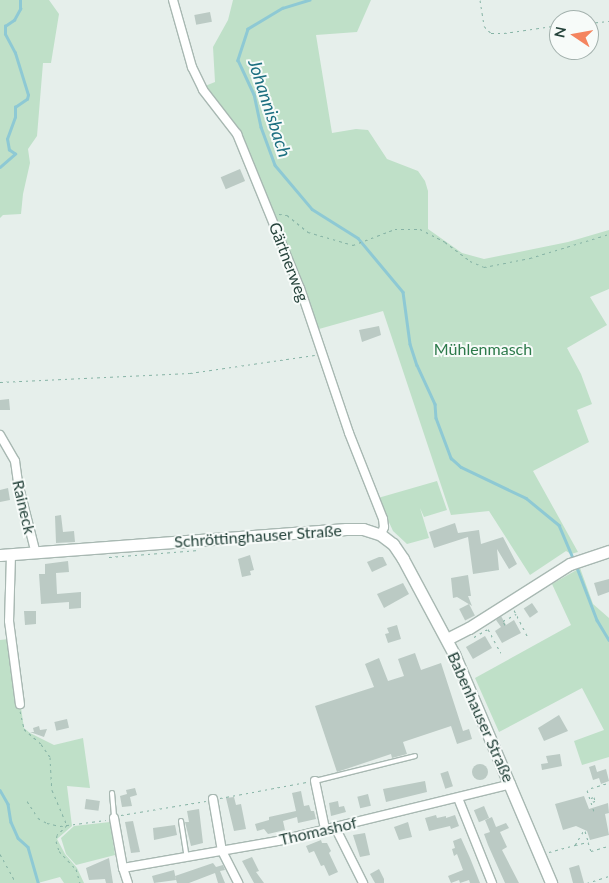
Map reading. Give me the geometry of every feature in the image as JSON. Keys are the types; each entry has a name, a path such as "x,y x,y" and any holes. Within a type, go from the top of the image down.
{"main road":[{"name":"Schröttinghauser Straße","path":"5,555 363,529 380,535 392,544 410,570 447,639"},
{"name":"Babenhauser Straße","path":"551,883 511,784 447,639 570,564 609,551"}],"street":[{"name":"Gärtnerweg","path":"173,0 192,68 203,90 237,134 270,213 323,354 349,433 383,518 384,527 380,535"},
{"name":"Raineck","path":"0,435 15,461 18,483 36,554"},
{"name":"Schröttinghauser Straße","path":"5,555 9,622 20,704"},
{"path":"315,781 326,829"},
{"name":"Thomashof","path":"123,868 278,841 511,784"},
{"path":"458,798 492,883"},
{"path":"213,799 222,851 238,883"},
{"path":"114,818 123,868 128,883"},
{"path":"335,827 363,883"}],"lane":[{"path":"315,781 415,756"},
{"path":"112,793 114,818"},
{"path":"181,821 187,857"}],"path":[{"path":"480,0 484,26 491,33 549,26"},
{"path":"270,213 287,215 308,232 346,244 365,242 395,229 420,229 445,242 470,261 484,267 530,258 609,234"},
{"path":"0,382 190,373 323,354"},
{"path":"105,556 112,558 203,549"},
{"path":"512,607 528,637"},
{"path":"505,625 503,621 516,614"},
{"path":"474,637 488,629 501,653"},
{"path":"472,633 476,641"},
{"path":"20,704 24,729 41,744 50,757 52,790 67,825"},
{"path":"27,800 38,818 47,823 67,825 315,781"},
{"path":"591,788 609,783"},
{"path":"587,790 594,811"},
{"path":"590,798 594,797 595,801 591,802"},
{"path":"67,825 57,835 56,841 59,851 76,869 80,883"},
{"path":"575,845 584,830 590,851 609,846"},
{"path":"546,853 588,842"},
{"path":"0,854 16,883"},
{"path":"587,883 609,876"}],"green space":[{"path":"0,0 49,0 59,14 51,63 43,63 37,136 28,149 30,163 23,194 21,214 3,215 0,218"},
{"name":"Mühlenmasch","path":"233,0 371,0 357,32 316,35 332,133 356,129 368,130 387,159 418,171 425,181 428,191 428,229 462,253 484,259 568,242 609,230 609,289 590,297 607,325 567,348 581,374 592,404 577,410 589,442 533,471 578,552 571,554 566,551 530,575 489,511 451,515 383,311 319,329 239,130 205,86 215,82 213,47 228,20"},
{"path":"437,481 447,510 424,517 420,508 429,538 407,544 393,531 378,498"},
{"path":"580,568 593,604 609,618 609,757 582,765 574,741 604,730 582,688 499,732 475,678 571,625 552,584"},
{"path":"9,639 17,702 21,708 24,728 54,745 83,738 90,788 67,786 72,826 57,839 65,854 77,868 84,883 64,883 60,877 38,883 0,883 0,640"},
{"path":"110,822 115,855 76,865 66,854 61,838 74,826"}],"building":[{"path":"210,12 212,22 196,25 194,15"},
{"path":"240,169 245,181 226,189 221,177"},
{"path":"379,326 381,335 362,342 359,330"},
{"path":"9,399 10,410 0,410 0,400"},
{"path":"8,488 10,500 0,502 0,490"},
{"path":"61,515 63,532 74,531 75,542 56,543 55,516"},
{"path":"455,523 458,533 479,530 481,544 503,537 517,564 509,569 497,549 499,570 473,574 468,537 434,548 429,532"},
{"path":"250,555 254,570 250,571 251,575 242,577 238,559"},
{"path":"383,557 387,565 372,572 367,562"},
{"path":"68,561 69,572 56,573 57,594 81,592 81,608 69,609 69,602 41,604 39,574 45,574 45,564"},
{"path":"468,575 471,596 468,596 472,606 457,597 453,598 451,578"},
{"path":"609,579 609,592 598,596 594,583"},
{"path":"403,583 409,594 384,608 377,594"},
{"path":"532,603 538,612 530,618 524,609"},
{"path":"469,604 475,616 465,621 459,609"},
{"path":"24,611 36,611 36,624 25,625"},
{"path":"501,616 506,625 514,620 521,633 502,643 495,631 501,627 496,620"},
{"path":"397,625 401,639 388,643 385,634 389,633 387,628"},
{"path":"485,636 492,648 473,659 466,647"},
{"path":"415,653 421,670 441,663 463,731 469,729 472,739 457,744 451,726 403,742 407,754 392,758 391,754 337,772 315,706 374,687 365,664 379,658 388,681 404,676 398,659"},
{"path":"559,715 568,731 544,741 538,728"},
{"path":"67,719 69,728 56,731 54,722"},
{"path":"39,726 40,730 47,729 44,737 30,732 34,732 33,728"},
{"path":"560,754 562,766 542,770 541,764 548,763 546,756"},
{"path":"480,764 486,766 488,772 486,778 480,780 474,778 472,772 474,766"},
{"path":"595,765 597,772 606,769 609,781 601,784 599,778 593,780 589,767"},
{"path":"448,771 453,786 445,789 440,773"},
{"path":"425,781 427,792 386,802 383,789"},
{"path":"135,788 137,795 130,797 132,806 122,807 120,796 127,794 126,790"},
{"path":"301,791 304,806 309,805 311,811 314,811 316,819 298,823 297,817 283,821 285,830 268,834 264,829 257,831 255,824 269,820 269,817 296,811 292,793"},
{"path":"368,794 371,806 360,808 357,797"},
{"path":"584,796 589,809 608,803 609,813 605,814 609,835 590,840 587,831 576,826 563,830 555,804"},
{"path":"234,797 236,805 241,804 246,829 234,831 226,798"},
{"path":"86,799 100,801 98,811 85,809"},
{"path":"338,801 339,807 344,806 346,812 331,816 329,803"},
{"path":"484,806 489,818 479,822 474,810"},
{"path":"199,809 203,843 191,846 185,822 189,822 187,811"},
{"path":"436,815 437,818 446,816 446,818 455,815 459,826 451,829 450,826 429,831 425,818"},
{"path":"492,817 496,827 506,823 509,828 500,832 507,847 502,850 519,883 505,883 488,845 484,834 490,832 485,820"},
{"path":"133,821 140,852 131,853 125,822"},
{"path":"408,822 412,837 399,840 394,827"},
{"path":"175,825 177,835 154,840 153,828"},
{"path":"365,833 370,855 360,857 353,835"},
{"path":"461,838 480,883 470,883 469,880 460,883 459,880 451,883 448,876 463,870 457,854 454,856 452,849 455,848 453,841"},
{"path":"321,840 322,843 327,843 331,851 329,853 338,872 329,876 324,865 321,866 314,851 309,853 306,846"},
{"path":"252,857 259,871 256,872 264,883 254,883 242,861"},
{"path":"109,858 113,883 106,883 105,879 89,880 86,868"},
{"path":"213,863 216,867 223,865 225,870 220,871 225,883 218,883 215,873 189,883 177,883 175,876"},
{"path":"579,865 584,883 573,883 569,868"},
{"path":"379,869 384,883 375,883 370,874"},
{"path":"174,870 176,880 154,883 152,876"}],"waterway":[{"path":"0,167 15,154 9,150 7,139 15,117 15,107 27,99 28,95 15,53 5,34 5,26 14,20 20,9 20,0"},
{"name":"Johannisbach","path":"310,0 283,8 248,29 238,60 254,94 261,127 275,165 312,209 358,238 403,292 410,344 417,365 435,404 436,418 451,458 461,467 526,498 559,525 574,560"},
{"name":"Johannisbach","path":"576,565 597,620 609,640"},
{"path":"0,790 8,804 11,822 18,838 28,847 38,883"}]}
